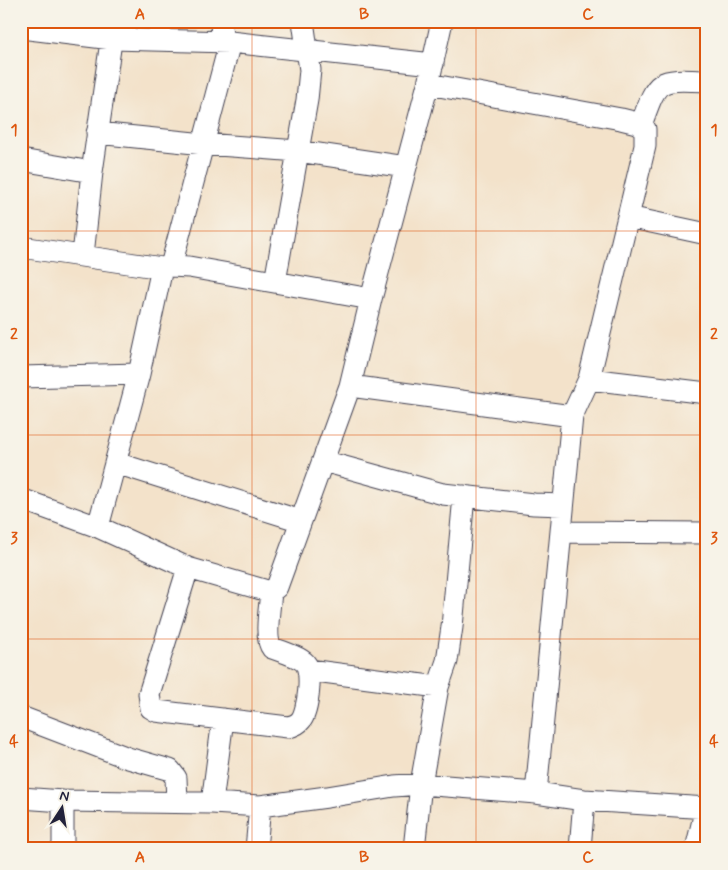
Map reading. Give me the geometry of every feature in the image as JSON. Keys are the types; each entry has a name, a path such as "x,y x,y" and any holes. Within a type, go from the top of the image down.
{"street":[{"path":"275,282 307,100 310,70 303,21"},
{"path":"188,568 149,694 149,704 153,710 288,727 296,724 304,716 310,682 308,670 304,661 272,648 270,645 268,638 271,592 279,583 350,386 442,21"},
{"path":"21,28 225,35 430,74 621,119 641,125 645,129 645,146 589,379 572,416 536,794"},
{"path":"84,255 97,133 113,30"},
{"path":"98,526 166,267 204,144 225,35"},
{"path":"641,125 652,96 660,85 669,81 707,82"},
{"path":"97,133 298,151 406,167"},
{"path":"21,160 92,172"},
{"path":"628,217 707,234"},
{"path":"21,247 166,267 189,267 371,299"},
{"path":"21,377 139,374"},
{"path":"589,379 707,393"},
{"path":"350,386 572,416"},
{"path":"322,461 443,494 534,504 563,505"},
{"path":"116,463 301,521"},
{"path":"414,849 421,784 438,687 447,661 452,627 464,496"},
{"path":"21,499 98,526 188,568 271,592"},
{"path":"561,532 707,533"},
{"path":"308,670 438,687"},
{"path":"21,717 128,758 170,770 176,778 177,802"},
{"path":"212,803 223,719"},
{"path":"21,798 62,801 177,802 260,806 394,786 421,784 584,800 706,808 696,849"},
{"path":"580,849 584,800"},
{"path":"62,801 64,848"},
{"path":"256,849 260,806"}]}
